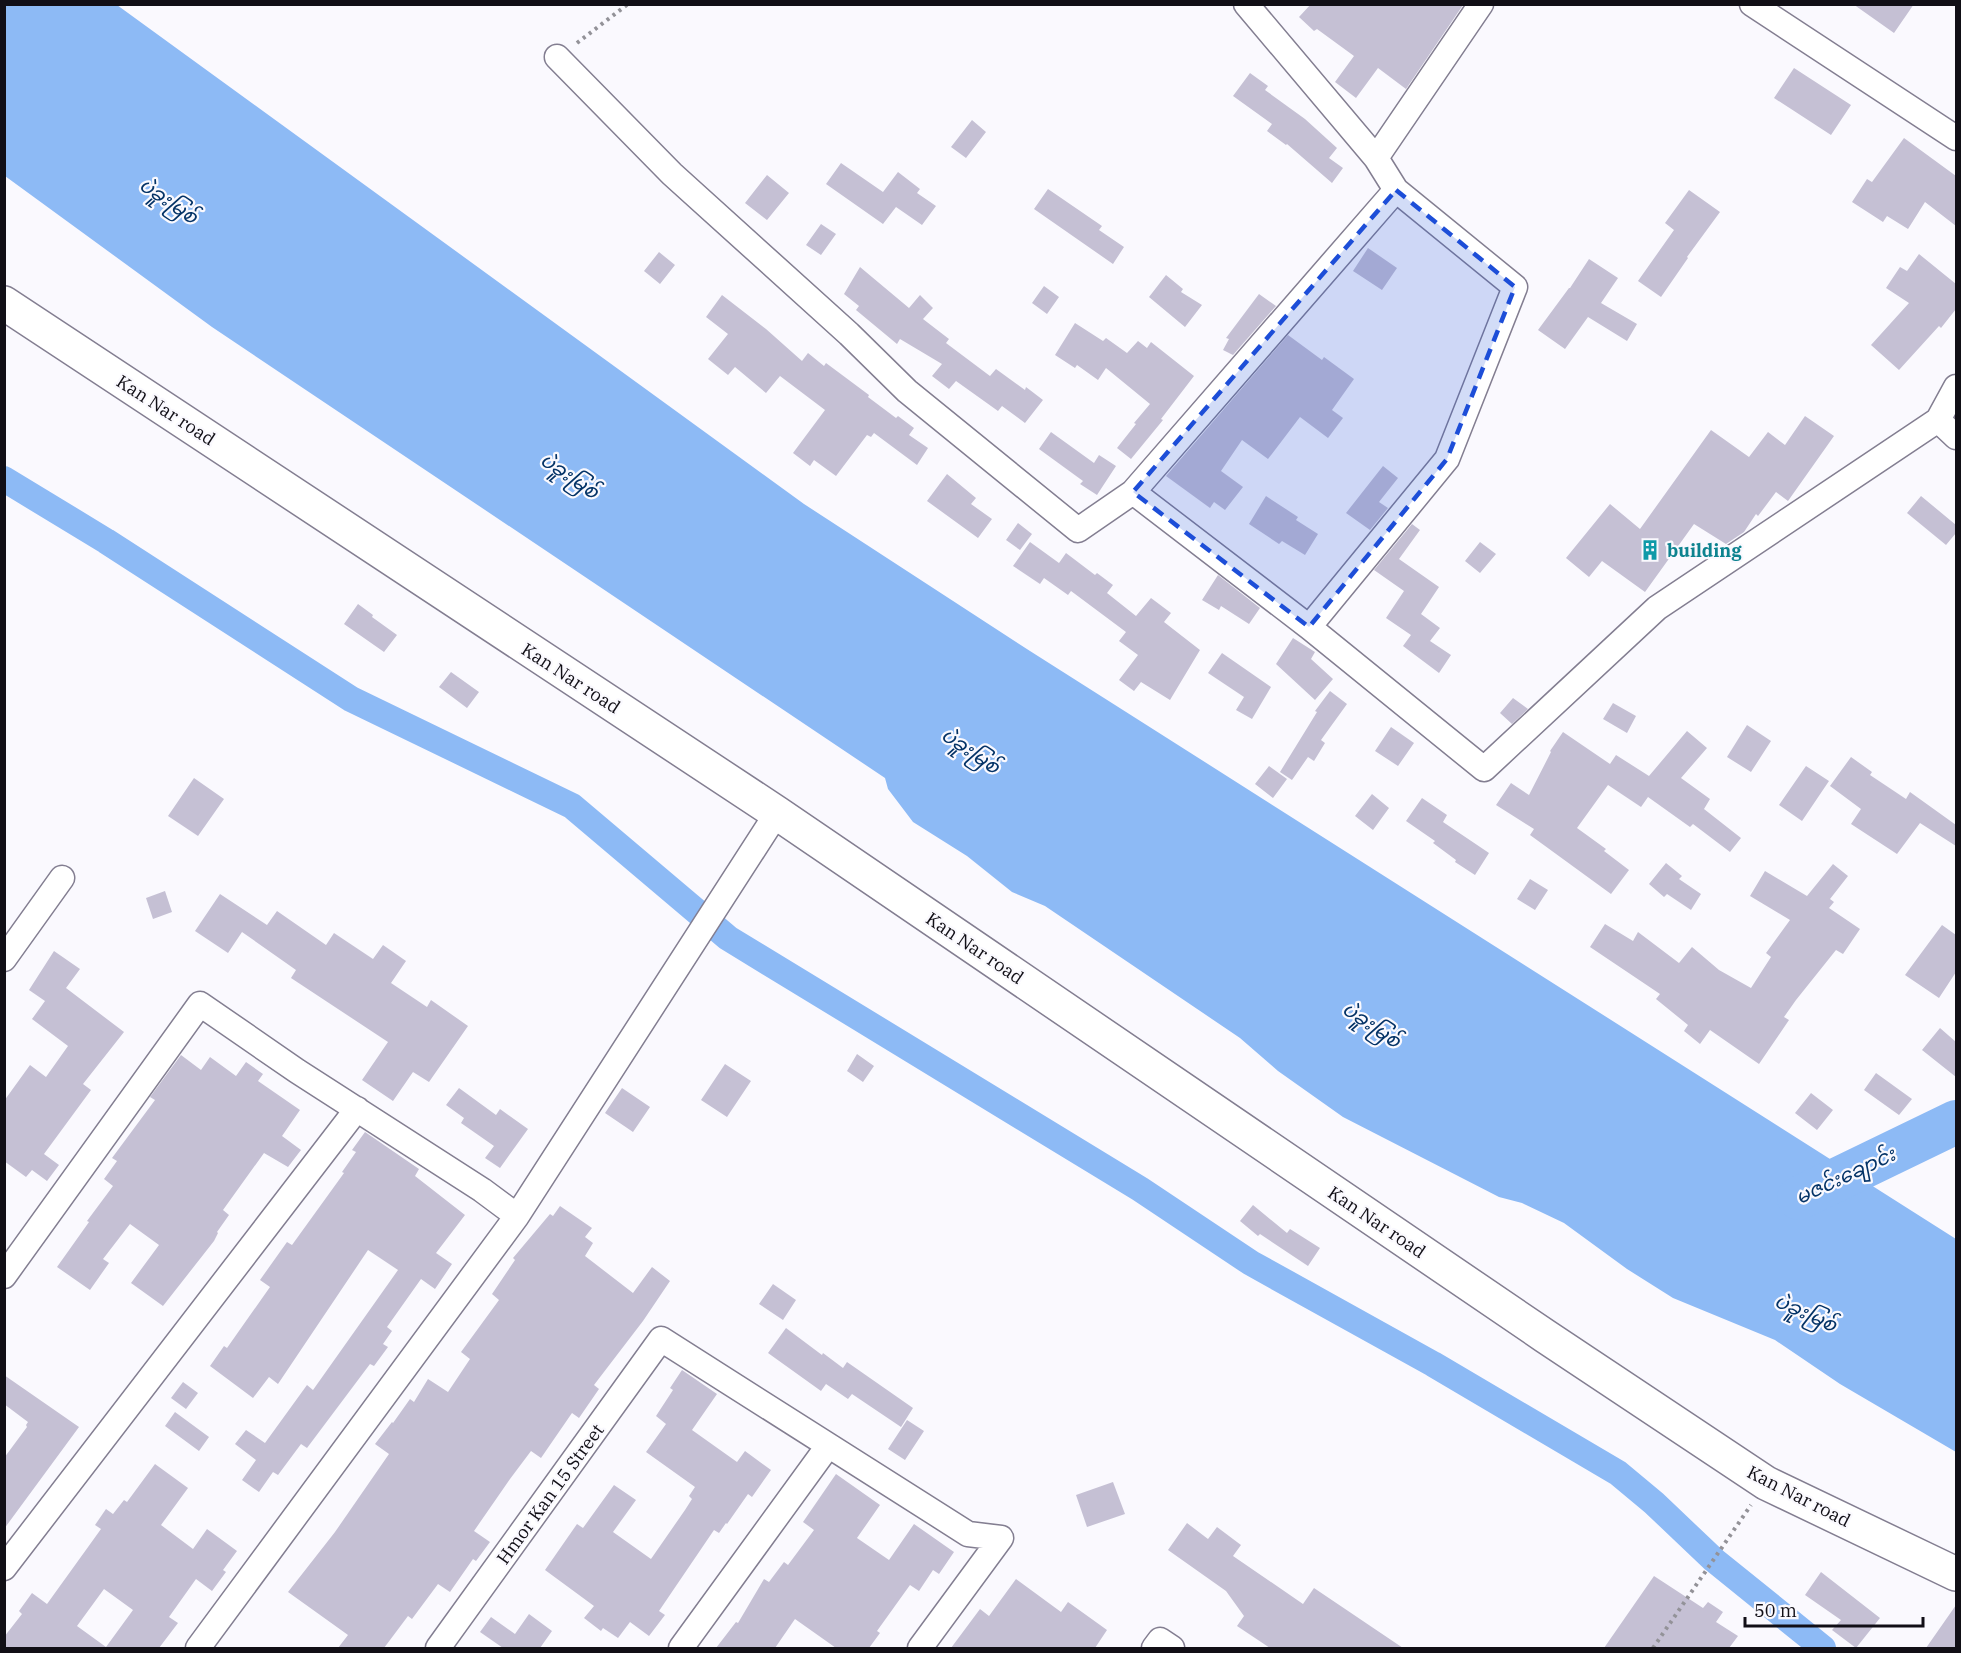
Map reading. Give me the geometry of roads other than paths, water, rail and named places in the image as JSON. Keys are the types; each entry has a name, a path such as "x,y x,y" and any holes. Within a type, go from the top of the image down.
{"street":[{"path":"1246,4 1376,158 1396,190 1515,288 1447,459 1309,627"},
{"path":"1376,158 1481,4"},
{"path":"1752,4 1956,138"},
{"path":"557,57 672,174 849,334 907,391 1078,530 1133,492 1396,190"},
{"name":"Kan Nar road","path":"4,303 777,813 1545,1336 1766,1483 1956,1574"},
{"path":"1133,492 1309,627 1484,769 1657,608 1938,420 1956,387"},
{"path":"1938,420 1956,437"},
{"path":"198,1648 517,1216 777,813"},
{"path":"4,959 62,878"},
{"path":"4,1276 200,1004 297,1071 482,1190 517,1216"},
{"path":"4,1568 357,1108"},
{"name":"Hmor Kan 15 Street","path":"438,1648 662,1339 828,1446"},
{"path":"681,1648 828,1446 968,1534 1001,1538 920,1648"},
{"path":"1154,1648 1160,1640 1172,1648"}],"water":[{"name":"ပဲခူးမြစ်","path":"5,4 117,5 804,504 1030,651 1956,1239 1956,1452 1840,1384 1775,1340 1673,1298 1627,1269 1564,1223 1522,1203 1499,1197 1343,1117 1278,1071 1240,1038 1045,906 1012,892 967,856 913,822 888,789 885,778 212,327 5,176"}],"waterway":[{"path":"4,479 106,541 351,699 572,806 728,938 1140,1189 1251,1263 1433,1364 1618,1473 1654,1503 1714,1560 1823,1648"},
{"name":"မဇင်းချောင်း","path":"1799,1198 1956,1122"}],"place":[{"name":"building","path":"1650,550"}]}
